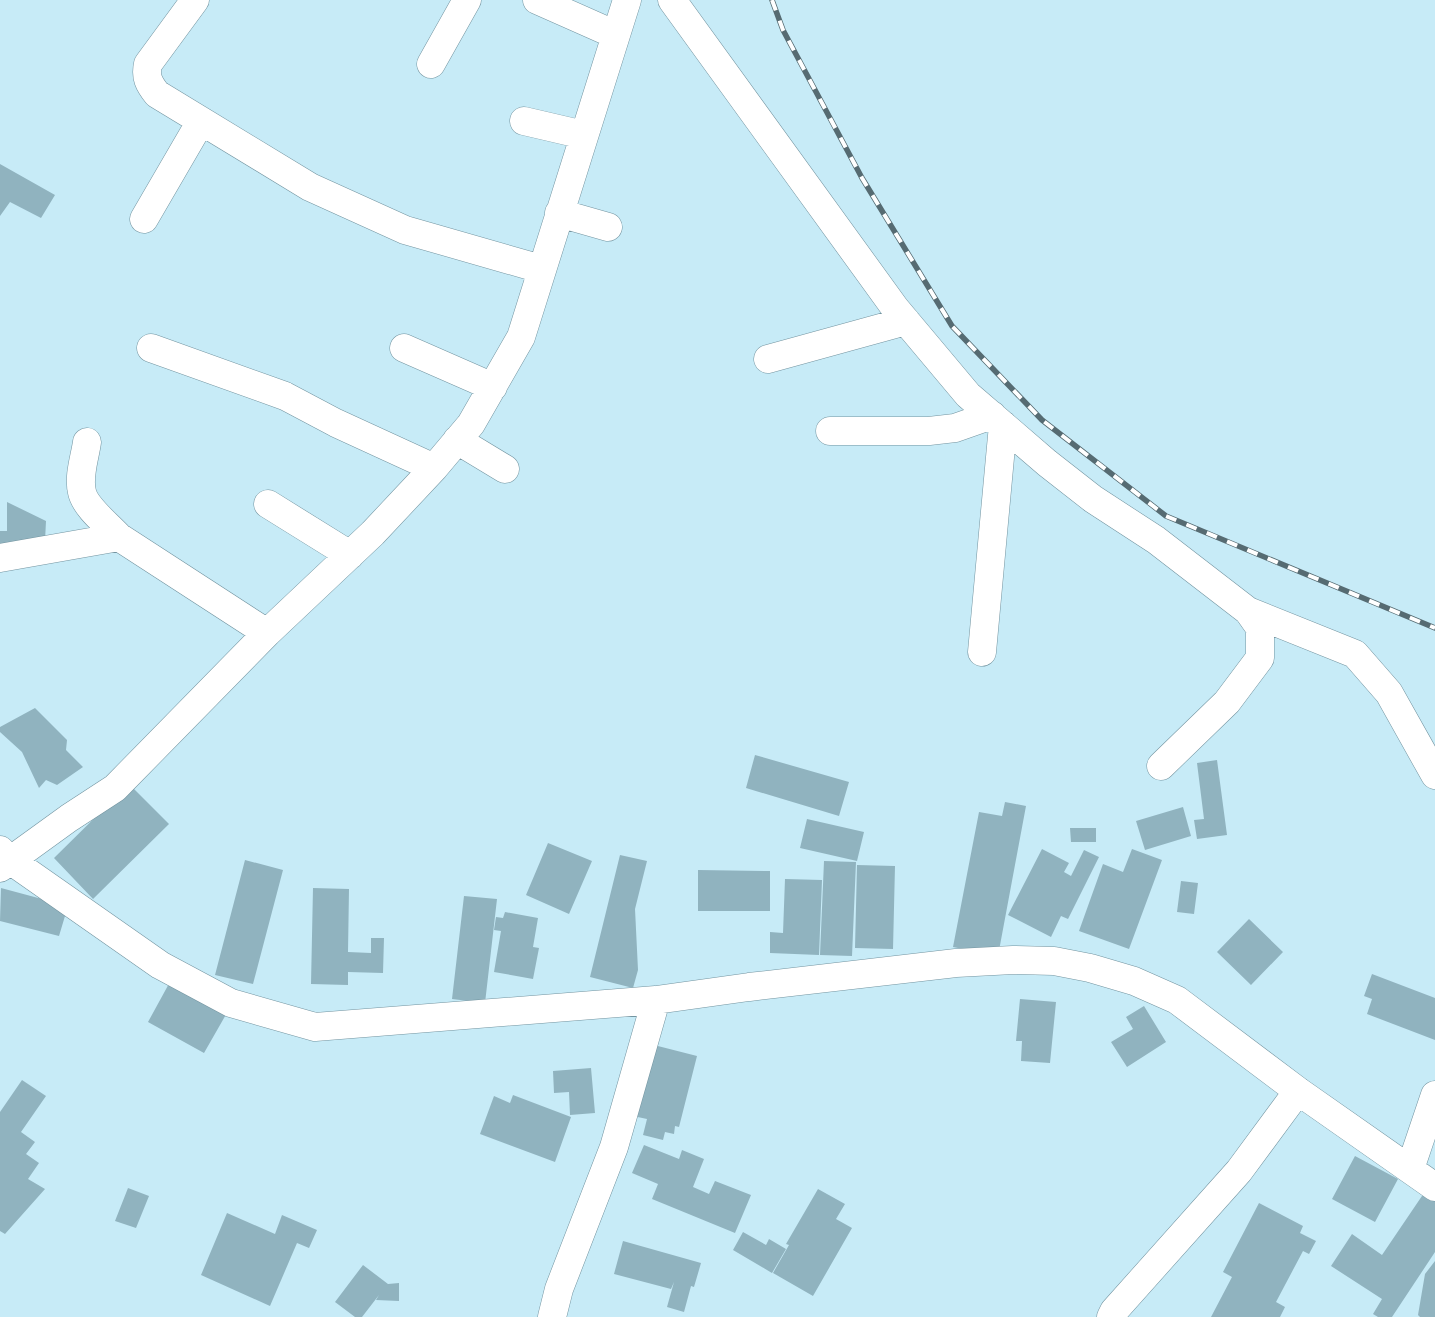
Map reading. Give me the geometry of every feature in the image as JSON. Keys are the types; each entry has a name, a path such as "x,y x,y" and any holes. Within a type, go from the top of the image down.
{"street":[{"path":"195,0 148,64 146,74 150,86 157,94 310,187 405,230 541,269"},
{"path":"431,64 467,0"},
{"path":"537,0 616,35"},
{"path":"627,0 521,337 471,424 434,468 350,555 267,633 115,788 4,859 160,965 231,1003 315,1027 656,1000 749,987 956,963 1013,960 1054,961 1090,968 1134,981 1177,1000 1298,1091 1435,1187"},
{"path":"672,0 849,247 906,321 968,395 1047,463 1086,493 1156,540 1248,611 1355,654 1390,693 1435,775"},
{"path":"144,219 201,121"},
{"path":"524,121 584,135"},
{"path":"559,213 608,227"},
{"path":"768,360 906,321"},
{"path":"152,348 284,396 336,423 434,468"},
{"path":"404,348 493,387"},
{"path":"830,431 929,431 997,420"},
{"path":"982,652 997,420"},
{"path":"457,440 505,469"},
{"path":"87,442 81,482 82,493 86,501 118,537 267,633"},
{"path":"268,504 350,555"},
{"path":"0,558 118,537"},
{"path":"1161,766 1227,702 1260,658 1260,628 1248,611"},
{"path":"552,1317 559,1289 614,1147 656,1000"},
{"path":"1112,1317 1114,1311 1239,1171 1298,1091"},
{"path":"1410,1169 1435,1095"}],"building":[{"path":"0,164 55,195 41,218 10,202 0,216"},
{"path":"7,502 46,521 44,561 0,560 0,531 7,531"},
{"path":"35,708 67,740 66,750 83,767 57,785 46,780 39,788 22,752 0,732 0,727"},
{"path":"755,755 849,782 839,816 746,788"},
{"path":"1217,760 1227,835 1197,839 1194,820 1204,819 1197,763"},
{"path":"129,784 169,824 93,899 54,858"},
{"path":"1005,802 1026,806 998,956 953,947 979,812 1002,816"},
{"path":"1183,807 1191,836 1145,850 1136,821"},
{"path":"807,819 864,832 857,861 800,848"},
{"path":"1070,828 1096,828 1096,842 1071,842"},
{"path":"548,843 592,861 569,914 526,895"},
{"path":"1042,849 1069,863 1064,872 1071,876 1084,850 1099,857 1068,919 1061,916 1051,937 1008,915"},
{"path":"1132,849 1162,860 1129,949 1079,931 1103,864 1123,872"},
{"path":"620,855 647,861 635,909 638,970 633,988 590,977"},
{"path":"245,860 283,870 253,984 215,975"},
{"path":"824,861 856,862 852,956 820,955"},
{"path":"857,865 895,866 893,949 855,948"},
{"path":"698,870 770,871 770,911 698,911"},
{"path":"785,879 822,880 819,955 770,953 770,932 783,933"},
{"path":"1181,881 1198,883 1194,914 1177,912"},
{"path":"1,888 68,906 59,936 0,921"},
{"path":"313,888 349,889 348,952 371,953 371,938 384,938 383,973 348,972 348,985 311,984"},
{"path":"464,896 497,899 485,1003 452,999"},
{"path":"505,912 538,918 533,947 539,948 533,979 494,972 501,931 494,930 496,917 503,918"},
{"path":"1249,919 1283,952 1251,985 1217,952"},
{"path":"1372,974 1435,998 1435,1040 1367,1014 1372,999 1364,996"},
{"path":"171,980 228,1011 204,1053 148,1022"},
{"path":"1020,999 1056,1002 1050,1063 1021,1061 1022,1041 1016,1041"},
{"path":"1144,1006 1166,1042 1127,1067 1111,1042 1133,1029 1126,1017"},
{"path":"650,1044 697,1056 679,1127 675,1126 674,1134 665,1132 663,1140 643,1135 647,1119 633,1116"},
{"path":"591,1068 595,1113 570,1115 569,1092 554,1093 553,1071"},
{"path":"22,1080 46,1096 21,1132 35,1142 26,1154 39,1163 28,1179 45,1189 5,1234 0,1231 0,1112"},
{"path":"513,1095 571,1117 555,1162 480,1134 494,1096 510,1103"},
{"path":"644,1145 679,1159 682,1150 704,1159 693,1187 709,1194 715,1181 751,1195 735,1233 652,1199 658,1184 632,1173"},
{"path":"1355,1156 1398,1179 1375,1222 1332,1199"},
{"path":"128,1188 149,1196 136,1228 115,1221"},
{"path":"818,1189 845,1204 836,1219 852,1228 813,1296 773,1273 789,1245 786,1244"},
{"path":"1424,1193 1435,1200 1435,1252 1392,1317 1378,1317 1373,1314 1382,1299 1331,1266 1352,1234 1382,1255"},
{"path":"1259,1203 1303,1226 1300,1233 1316,1241 1309,1254 1303,1251 1276,1302 1285,1307 1280,1317 1211,1317 1232,1277 1223,1272"},
{"path":"227,1213 275,1234 282,1215 317,1230 309,1248 297,1243 270,1306 201,1275"},
{"path":"743,1232 766,1245 769,1239 786,1249 772,1273 733,1250"},
{"path":"623,1241 701,1263 694,1287 691,1286 684,1312 667,1307 674,1282 671,1289 614,1274"},
{"path":"1435,1261 1435,1317 1420,1317 1418,1315 1425,1274"},
{"path":"363,1265 388,1284 399,1283 399,1301 376,1300 379,1295 362,1317 355,1317 335,1302"}],"railway":[{"path":"772,0 783,30 862,178 952,326 1042,420 1166,516 1435,628"}]}
